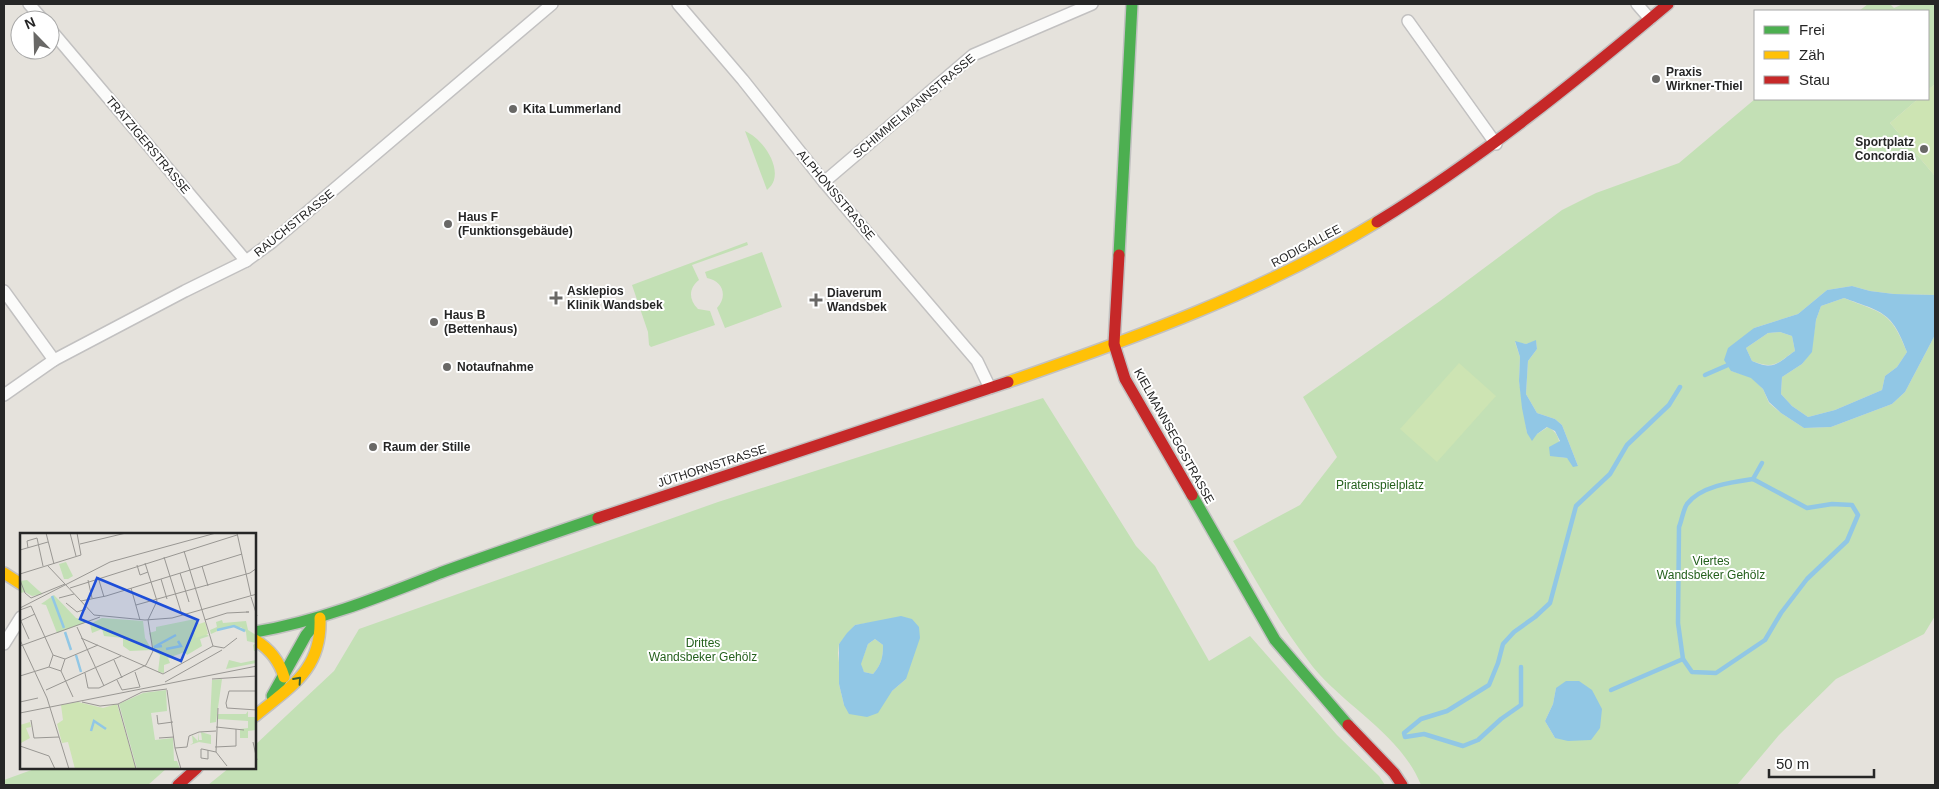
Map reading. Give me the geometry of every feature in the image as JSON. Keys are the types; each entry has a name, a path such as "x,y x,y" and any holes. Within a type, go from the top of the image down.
{"main road":[{"name":"KIELMANNSEGGSTRASSE","path":"1132,4 1114,344 1125,379 1275,640 1348,725 1394,772 1402,785"},
{"name":"RODIGALLEE","path":"1114,344 1230,300 1311,260 1419,197 1496,144 1568,88 1668,4"},
{"name":"JÜTHORNSTRASSE","path":"256,632 281,628 320,618 626,509 990,388 1114,344"},
{"path":"4,573 20,583"},
{"path":"258,714 284,677 307,633 320,618"},
{"path":"258,714 295,684 313,660 319,643 320,618"},
{"path":"256,641 277,656 284,677"},
{"path":"178,785 196,769"}],"street":[{"name":"RAUCHSTRASSE","path":"4,395 54,360 246,261 280,236 552,4"},
{"name":"ALPHONSSTRASSE","path":"678,4 824,182 977,361 990,388"},
{"name":"SCHIMMELMANNSTRASSE","path":"824,182 973,55 1092,4"},
{"path":"1637,4 1650,19"},
{"path":"1408,21 1496,144"},
{"name":"TRATZIGERSTRASSE","path":"60,41 246,261"},
{"path":"4,291 54,360"},
{"path":"4,644 20,619"}],"green space":[{"path":"1868,4 1890,4 1894,8 1903,4 1935,4 1935,84 1929,89 1929,10 1860,10"},
{"name":"Sportplatz Concordia","path":"1935,84 1935,176 1890,123 1917,100 1929,100 1929,89"},
{"name":"Viertes Wandsbeker Gehölz","path":"1754,100 1917,100 1890,123 1935,176 1935,295 1894,294 1870,291 1852,286 1827,290 1798,314 1754,328 1731,371 1751,377 1763,389 1769,403 1804,428 1831,427 1892,404 1905,392 1935,335 1935,616 1924,634 1836,679 1779,735 1737,785 1421,785 1412,767 1400,751 1313,667 1281,621 1233,541 1300,505 1337,457 1303,397 1440,301 1562,210 1596,193 1679,163","holes":["1536,341 1537,349 1528,361 1526,394 1537,413 1555,419 1562,425 1578,466 1567,458 1559,457 1557,436 1548,427 1537,434 1527,433 1519,381 1520,357 1515,342 1526,344","1556,688 1555,738 1545,721 1553,704"]},
{"path":"745,131 763,145 774,166 774,180 767,190"},
{"path":"747,242 748,245 692,265 699,280 693,286 691,298 698,309 710,311 715,325 651,347 649,345 648,332 632,285"},
{"path":"762,252 782,307 725,328 717,308 722,299 722,290 717,282 707,278 705,272"},
{"path":"1844,298 1884,315 1895,328 1907,352 1897,367 1885,376 1882,390 1835,410 1808,417 1792,406 1781,394 1782,377 1802,364 1811,352 1816,320 1821,306"},
{"path":"1780,332 1792,336 1795,351 1780,362 1771,365 1752,361 1746,348 1768,333"},
{"path":"1459,363 1496,396 1437,462 1400,429"},
{"name":"Drittes Wandsbeker Gehölz","path":"1043,398 1136,546 1155,566 1209,661 1250,636 1337,735 1379,776 1385,785 208,785 228,769 256,769 256,744 334,671 359,629 718,502","holes":["874,622 906,679 892,691 844,705 839,684 839,644 855,625"]},
{"path":"875,639 883,645 883,650 880,664 873,674 864,672 860,665 868,644"},
{"path":"34,769 166,769 148,785 4,785 4,780"}],"water":[{"path":"1852,286 1870,291 1894,294 1935,295 1935,335 1905,392 1892,404 1831,427 1804,428 1781,413 1769,402 1763,389 1751,378 1731,371 1724,360 1728,348 1754,328 1798,314 1827,290","holes":["1844,298 1877,310 1884,315 1896,328 1907,352 1897,367 1885,376 1882,390 1835,410 1808,417 1792,406 1781,394 1782,377 1802,364 1812,352 1816,320 1821,306","1780,332 1792,336 1795,351 1780,362 1771,365 1752,361 1746,348 1768,333"]},
{"path":"1536,340 1537,349 1528,361 1526,394 1537,413 1555,419 1562,425 1578,466 1573,467 1567,458 1550,456 1549,447 1560,441 1555,431 1547,427 1537,434 1532,441 1527,433 1519,381 1520,357 1515,341 1526,344"},
{"path":"901,616 912,619 919,627 920,638 906,679 892,691 878,713 867,717 849,714 844,705 839,684 839,644 855,625","holes":["875,639 883,645 883,654 876,671 873,674 864,672 861,664 868,644"]},
{"path":"1566,681 1579,681 1592,690 1602,709 1600,728 1591,740 1568,741 1555,738 1545,721 1553,704 1556,688"}],"waterway":[{"path":"1705,375 1728,365"},
{"path":"1521,667 1521,705 1501,719 1478,740 1463,746 1424,734 1405,737 1404,733 1421,719 1447,711 1489,685 1503,644 1514,632 1550,603 1576,506 1610,474 1627,445 1669,405 1680,387"},
{"path":"1753,479 1762,463"},
{"path":"1753,479 1807,508 1832,504 1852,505 1858,515 1847,541 1807,579 1781,613 1765,640 1716,673 1692,672 1683,659 1678,623 1679,527 1687,504 1700,493 1727,483 1753,479"},
{"path":"1611,690 1683,659"}],"traffic: fast":[{"path":"1119,255 1132,4"},
{"path":"1192,495 1275,640 1348,725"},
{"path":"256,632 326,615 598,518"},
{"path":"272,696 306,635 320,618"}],"traffic: slow":[{"path":"1008,382 1197,312 1289,270 1377,222"},
{"path":"4,573 20,583"},
{"path":"256,715 292,686 310,664 316,651 320,618"},
{"path":"256,641 273,656 284,677"}],"traffic: jam":[{"path":"1377,222 1453,172 1527,118 1668,4"},
{"path":"1119,255 1114,344 1125,379 1192,495"},
{"path":"598,518 1008,382"},
{"path":"1348,725 1394,773 1402,785"},
{"path":"178,785 196,769"}],"place":[{"name":"Praxis Wirkner-Thiel","path":"1656,79"},
{"name":"Kita Lummerland","path":"513,109"},
{"name":"Sportplatz Concordia","path":"1924,149"},
{"name":"Haus F (Funktionsgebäude)","path":"448,224"},
{"name":"Asklepios Klinik Wandsbek","path":"556,298"},
{"name":"Diaverum Wandsbek","path":"816,300"},
{"name":"Haus B (Bettenhaus)","path":"434,322"},
{"name":"Notaufnahme","path":"447,367"},
{"name":"Raum der Stille","path":"373,447"}],"park label":[{"name":"Piratenspielplatz","path":"1380,485"}]}
